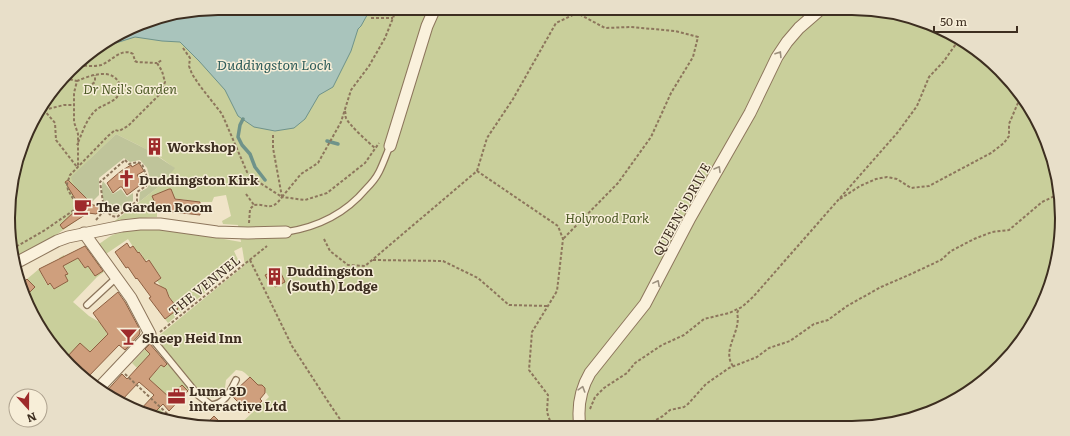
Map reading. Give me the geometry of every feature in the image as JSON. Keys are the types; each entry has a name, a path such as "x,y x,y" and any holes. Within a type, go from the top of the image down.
{"street":[{"path":"390,146 427,26 432,15"},
{"name":"QUEEN'S DRIVE","path":"579,421 579,401 586,379 600,358 645,304 690,218 750,113 777,57 799,28 814,15"},
{"path":"20,261 57,241 84,233 140,224 160,224 217,232 286,232"},
{"path":"84,233 131,298 148,336 102,385"}],"lane":[{"path":"286,232 303,229 326,220 352,204 370,186 379,173 390,146"},
{"path":"86,305 116,278"},
{"path":"148,336 153,340 198,395 211,405 226,398 236,380"}],"path":[{"path":"254,205 270,206 276,204 301,174 318,163 341,122 351,90 369,66 385,38 394,15"},
{"path":"324,239 330,251 348,265 365,266 477,171 487,138 513,99 556,23 571,15"},
{"path":"564,239 618,183 651,137 671,93 692,57 698,37 675,31 631,27 605,28 582,15"},
{"path":"371,18 393,18"},
{"path":"578,415 589,410 593,405 595,397 604,388 628,374 636,363 662,345 684,335 704,319 739,309 753,297 898,132 917,106 929,77 944,61 956,43"},
{"path":"183,48 190,58 189,66 194,78 222,114 247,172 257,181 282,197 306,200 327,193 365,163 379,143 390,146"},
{"path":"83,66 100,65 117,55 128,53 133,54 135,61 137,62 157,64 162,60"},
{"path":"17,246 45,230 74,210 75,205 68,190 67,184 70,175 108,136 115,130 119,131 128,126 161,93 165,82 162,71 157,64"},
{"path":"69,79 77,81 95,76 110,75 117,79 120,86 120,91 116,98 96,110 85,126 77,145"},
{"path":"88,87 95,80 95,76"},
{"path":"77,81 74,93 74,122 78,134 78,167"},
{"path":"837,201 860,186 876,179 887,177 898,179 911,188 929,186 991,153 1004,143 1009,136 1009,124 1018,102"},
{"path":"46,109 64,105 74,105"},
{"path":"345,109 346,118 350,124 375,148"},
{"path":"45,111 55,123 56,140 78,167"},
{"path":"273,135 273,148 282,197"},
{"path":"125,160 129,164 138,162 142,164 148,180 146,186 137,192 137,201 117,217 112,216 104,209 101,193 101,180 125,160"},
{"path":"477,171 558,226 564,239 557,291 532,332 528,370 548,395 547,412 550,421"},
{"path":"246,194 254,205"},
{"path":"654,421 670,410 684,407 706,384 734,366 758,357 769,348 790,342 814,324 828,320 847,306 880,287 941,260 951,251 974,239 992,232 1009,230 1042,202 1054,196"},
{"path":"248,230 250,209 254,205"},
{"name":"THE VENNEL","path":"148,336 158,334 267,246"},
{"path":"250,260 292,346 314,382 341,421"},
{"path":"372,260 443,261 478,278 509,305 548,306"},
{"path":"734,366 730,361 730,351 737,330 739,319 737,314 739,309"},
{"path":"119,368 170,415"}],"green space":[{"name":"Holyrood Park","path":"205,15 865,15 892,19 930,30 954,42 986,65 1005,84 1021,105 1040,140 1051,178 1055,205 1055,231 1051,258 1040,296 1028,320 1005,352 986,371 965,387 930,406 892,417 865,421 243,421 269,397 262,385 259,386 245,373 236,370 226,380 225,388 222,392 213,398 208,398 193,385 156,338 245,265 242,247 234,251 240,264 168,323 165,319 178,309 167,291 162,288 157,281 161,277 148,259 135,268 143,257 140,252 137,253 128,239 106,254 99,244 115,234 144,230 161,230 195,234 241,242 238,225 223,224 222,221 231,216 226,195 214,197 212,202 200,202 173,198 169,189 152,196 157,210 157,217 124,219 112,223 161,185 174,168 153,153 116,134 89,160 77,189 93,204 98,206 100,211 96,214 91,213 90,211 56,235 19,255 15,231 15,205 19,178 30,140 49,105 74,74 94,57 116,42 140,30 165,22"},
{"path":"116,134 148,150 175,168 161,185 139,202 140,192 147,188 151,182 147,168 140,160 130,162 124,158 99,178 99,195 91,203 76,188 71,177"},
{"path":"103,181 113,194 121,189 127,197 133,193 133,201 117,214 111,213 106,208 103,200"},
{"path":"64,255 68,263 78,258 85,268 97,260 101,263 90,268 95,276 105,270 73,302 89,316 108,329 106,332 108,334 90,352 80,343 73,361 57,342 42,320 29,293 35,287 27,279 39,269 47,285 50,283 53,289 68,281 65,275 68,273 59,258"},
{"path":"145,349 150,354 137,368 132,363"},
{"path":"168,363 188,387 189,391 182,385 169,397 149,379 162,365 164,367"},
{"path":"159,408 165,414 156,411"}],"water":[{"name":"Duddingston Loch","path":"205,15 367,15 358,29 351,51 333,87 319,95 305,119 294,128 275,131 254,127 238,116 225,90 180,42 135,37 113,44 140,30 165,22"}],"building":[{"name":"Duddingston Kirk","path":"139,163 144,171 137,175 143,183 127,195 122,187 113,193 107,183 121,171 131,165 132,167"},
{"path":"68,180 93,205 98,206 100,211 96,214 88,213 63,229 60,225 76,210 77,206 77,202 65,182"},
{"path":"171,189 175,199 200,202 200,215 164,211 162,208 158,210 152,196"},
{"path":"127,243 130,248 133,246 138,253 139,252 146,262 149,260 161,278 154,283 166,289 169,297 178,309 165,319 149,298 151,297 137,278 136,279 128,267 126,268 115,252"},
{"path":"85,246 103,271 95,276 88,266 85,268 78,258 63,266 68,274 65,275 68,281 54,289 50,283 48,285 39,269"},
{"name":"Duddingston (South) Lodge","path":"279,269 285,282 275,287 273,283 270,284 265,275"},
{"path":"27,279 35,287 29,293 26,283 25,281"},
{"path":"118,292 125,302 140,332 125,350 119,345 89,375 68,356 80,343 90,352 108,334 93,313"},
{"path":"150,344 167,364 164,367 161,365 149,379 169,397 182,385 188,391 169,411 163,404 156,411 143,407 154,395 139,382 124,398 108,389 122,374 127,379 150,354 145,349"},
{"path":"250,377 258,385 262,385 265,388 265,393 260,399 262,401 249,413 232,396 236,390"},
{"path":"214,416 219,421 218,421 209,421"}],"waterway":[{"path":"243,119 240,125 238,137 242,145 250,154 255,167 265,180"},
{"path":"327,141 338,144"}],"place":[{"name":"Workshop","path":"154,146"},
{"name":"Duddingston Kirk","path":"126,179"},
{"name":"The Garden Room","path":"83,206"},
{"name":"Duddingston (South) Lodge","path":"274,277"},
{"name":"Sheep Heid Inn","path":"129,337"},
{"name":"Luma 3D interactive Ltd","path":"176,397"}],"park label":[{"name":"Dr Neil's Garden","path":"130,88"}]}
